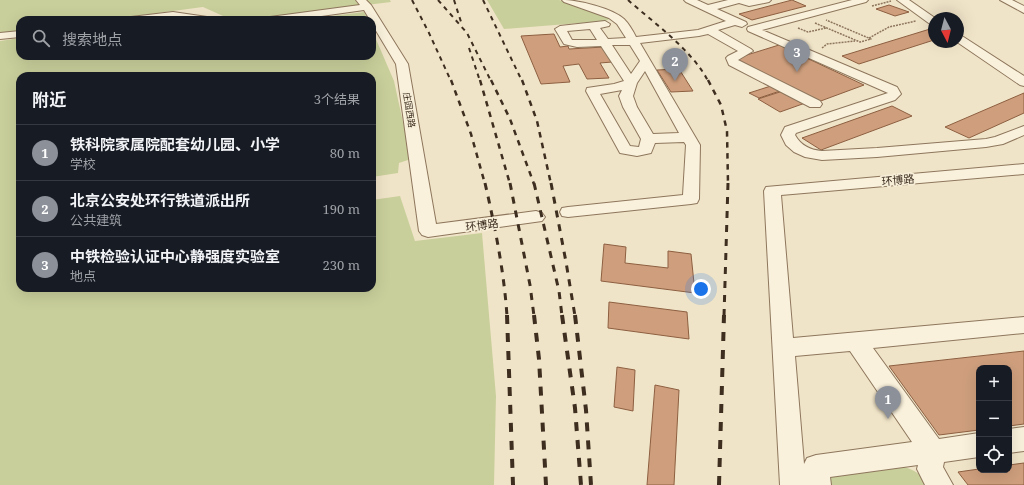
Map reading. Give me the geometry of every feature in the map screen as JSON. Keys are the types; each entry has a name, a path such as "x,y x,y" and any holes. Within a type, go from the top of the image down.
{"street":[{"path":"567,0 613,16 621,23 646,61 693,146 691,199 568,212"},
{"path":"689,0 892,90 895,94 890,97 790,130 788,135 791,142 798,150 810,154 827,156 986,144 998,141 1024,130"},
{"path":"708,8 740,0 749,3 766,0"},
{"path":"752,29 863,0"},
{"path":"902,0 928,18"},
{"path":"1005,0 1024,10"},
{"path":"294,16 364,4"},
{"name":"庄园西路","path":"364,4 372,16"},
{"path":"165,16 180,16"},
{"path":"621,23 560,28 568,42 577,44 633,41 699,33 736,21"},
{"name":"庄园西路","path":"376,23 402,64 428,231"},
{"path":"593,25 631,83"},
{"path":"710,30 746,51 732,58 733,62 815,104"},
{"path":"0,36 16,34"},
{"path":"964,42 1024,82"},
{"path":"631,83 616,88 592,91 625,150 636,152 646,150 648,140 630,107 626,96 631,83 646,61"},
{"path":"648,140 688,137"},
{"path":"911,150 941,176"},
{"name":"环博路","path":"782,346 772,191 1024,169"},
{"name":"环博路","path":"428,231 536,218"},
{"path":"793,485 782,346 798,348 1024,325"},
{"path":"856,342 933,451 930,469 940,485"},
{"path":"1012,441 1024,439"},
{"path":"818,485 816,467 976,445"}],"path":[{"path":"823,19 869,38"},
{"path":"813,22 860,42 871,39 869,38 892,26 908,24 918,20 928,21"},
{"path":"802,51 822,48 827,44 856,40"}],"green space":[{"path":"0,0 390,0 391,2 276,16 223,16 203,7 135,16 16,16 16,31 0,33"},
{"path":"487,0 559,0 610,17 610,19 605,21 504,29"},
{"path":"364,12 366,16 332,16"},
{"path":"16,39 16,60 376,60 376,39 394,81 411,159 399,163 398,173 376,176 376,72 16,72 16,292 376,292 376,199 400,196 415,241 482,233 496,396 494,485 0,485 0,41"},
{"path":"900,466 918,473 932,485 824,485 827,476"}],"building":[{"path":"792,0 806,6 752,20 739,14"},
{"path":"889,5 909,12 895,16 876,9"},
{"path":"928,30 928,42 859,64 842,56"},
{"path":"554,34 560,47 568,46 569,49 604,47 612,62 600,63 609,78 587,79 579,64 563,66 570,82 541,84 521,36"},
{"path":"779,45 864,85 818,102 734,59"},
{"path":"679,69 693,91 671,92 657,70"},
{"path":"774,85 783,90 759,98 749,93"},
{"path":"786,90 808,102 780,112 758,99"},
{"path":"1024,93 1024,113 969,138 945,127"},
{"path":"892,106 912,116 821,150 802,138"},
{"path":"604,244 626,247 625,263 668,268 668,251 691,254 695,293 601,281"},
{"path":"609,302 687,312 689,339 608,328"},
{"path":"1024,351 1024,424 1012,426 1012,365 976,365 976,430 939,435 889,366"},
{"path":"617,367 635,370 633,411 614,407"},
{"path":"655,385 679,390 674,485 647,485"},
{"path":"1024,463 1024,485 968,485 958,472 976,469 976,473 1012,473 1012,465"}],"railway":[{"path":"412,0 451,81"},
{"path":"438,0 467,33 491,81"},
{"path":"454,0 462,25"},
{"path":"483,0 522,81"},
{"path":"628,0 683,48 693,59 708,81"},
{"path":"469,48 480,81"},
{"path":"451,80 471,134 485,184"},
{"path":"480,80 510,184"},
{"path":"491,80 510,119 534,184"},
{"path":"522,80 537,121 551,184"},
{"path":"708,80 721,105 727,131 728,183"},
{"path":"485,183 499,249 507,316"},
{"path":"510,183 530,285 534,316"},
{"path":"534,183 559,291 562,316"},
{"path":"551,183 575,316"},
{"path":"724,316 728,183"},
{"path":"507,315 513,485"},
{"path":"534,315 539,359 546,485"},
{"path":"562,315 575,408 581,485"},
{"path":"575,315 586,410 591,485"},
{"path":"719,485 724,315"}],"place":[{"name":"中铁检验认证中心静强度实验室","path":"797,72"},
{"name":"北京公安处环行铁道派出所","path":"675,81"},
{"name":"铁科院家属院配套幼儿园、小学","path":"888,419"}]}
